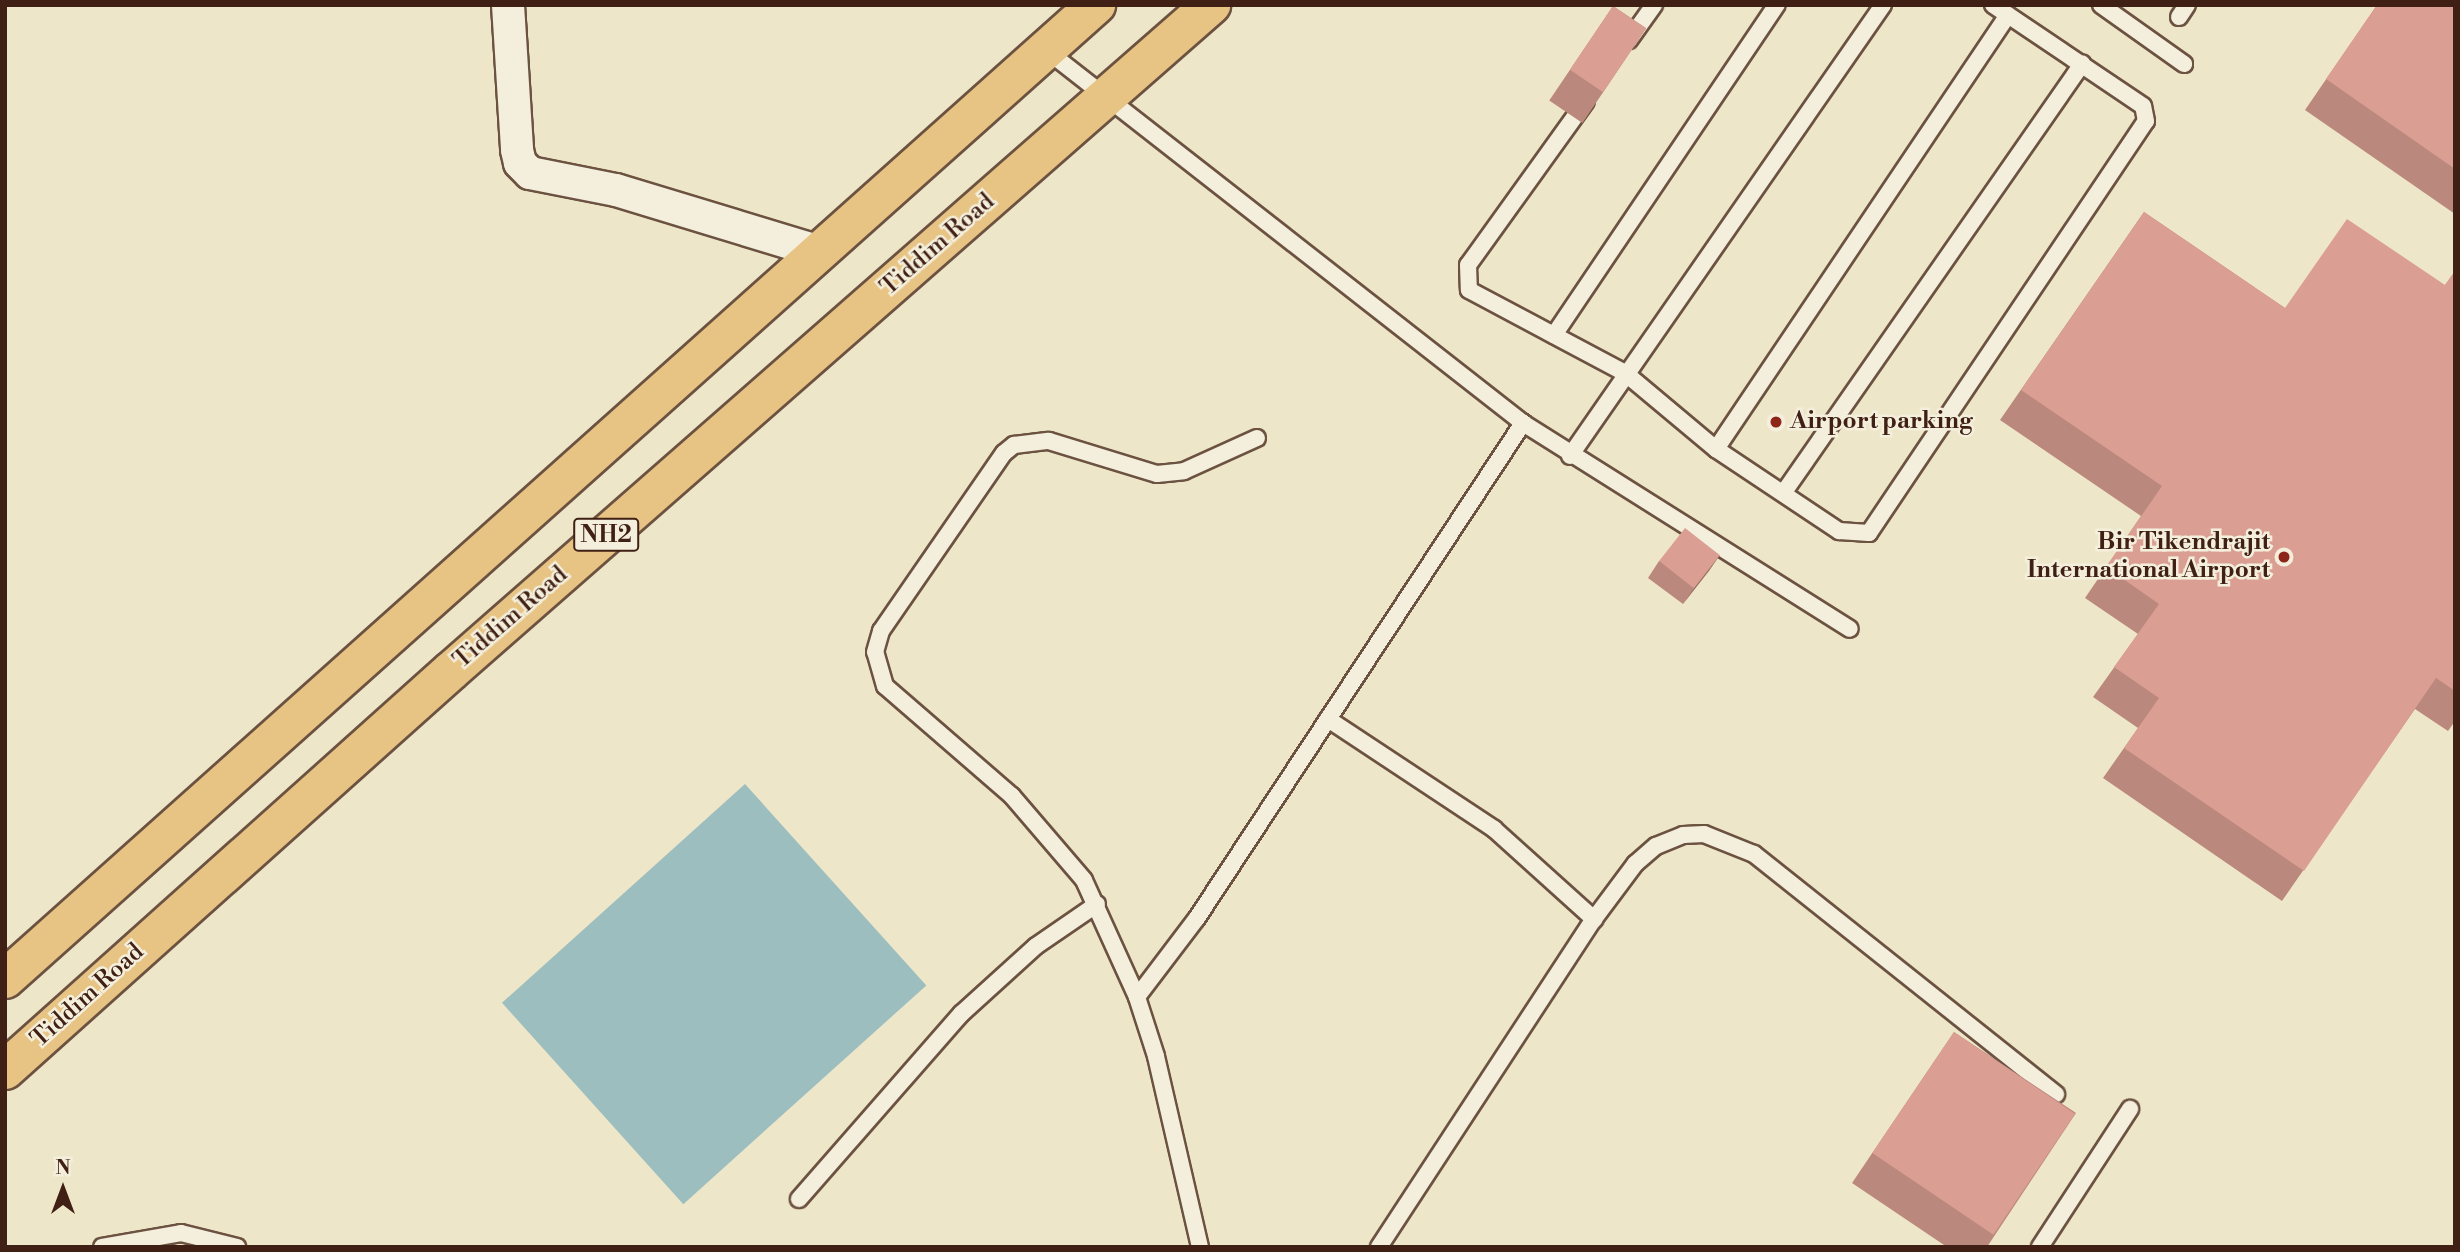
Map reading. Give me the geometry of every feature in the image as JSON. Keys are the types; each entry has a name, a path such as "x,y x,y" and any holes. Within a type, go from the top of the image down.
{"highway":[{"name":"NH2","path":"5,979 1096,5"},
{"name":"Tiddim Road","path":"5,1070 451,670 1211,5"}],"street":[{"path":"508,5 517,150 520,163 530,173 616,190 820,252"}],"lane":[{"path":"1622,50 1654,5"},
{"path":"1554,335 1777,5"},
{"path":"1570,456 1625,373 1883,5"},
{"path":"1597,84 1468,265 1469,290 1625,373 1716,449 1839,531 1869,533 2142,132 2146,121 2143,106 1993,5"},
{"path":"2101,5 2185,64"},
{"path":"1716,449 2008,15"},
{"path":"1045,50 1108,96 1523,423 1570,456 1850,629"},
{"path":"1784,492 2082,64"},
{"path":"1137,997 1196,918 1523,423"},
{"path":"1200,1247 1156,1055 1137,997 1097,904 1075,866 1012,796 885,686 876,643 1004,453 1014,445 1049,442 1157,474 1184,471 1257,438"},
{"path":"1328,719 1494,829 1594,919"},
{"path":"1379,1247 1594,919 1635,864 1656,846 1682,835 1704,834 1728,840 1754,854 2056,1094"},
{"path":"799,1199 961,1014 1036,946 1097,904"},
{"path":"2040,1247 2130,1109"},
{"path":"102,1247 181,1233 237,1247"}],"water":[{"path":"745,784 926,985 683,1204 502,1003"}],"building":[{"path":"2377,5 2455,5 2455,169 2326,79"},
{"path":"1613,6 1646,28 1603,92 1570,70"},
{"name":"Bir Tikendrajit International Airport","path":"2144,212 2285,308 2347,219 2445,285 2455,271 2455,691 2436,678 2304,871 2124,748 2159,698 2114,667 2159,604 2106,567 2162,486 2021,390"},
{"path":"1685,528 1720,555 1694,588 1659,561"},
{"path":"1954,1032 2075,1114 1993,1235 1872,1153"}],"place":[{"name":"Airport parking","path":"1776,422"},
{"name":"Bir Tikendrajit International Airport","path":"2284,557"}]}
